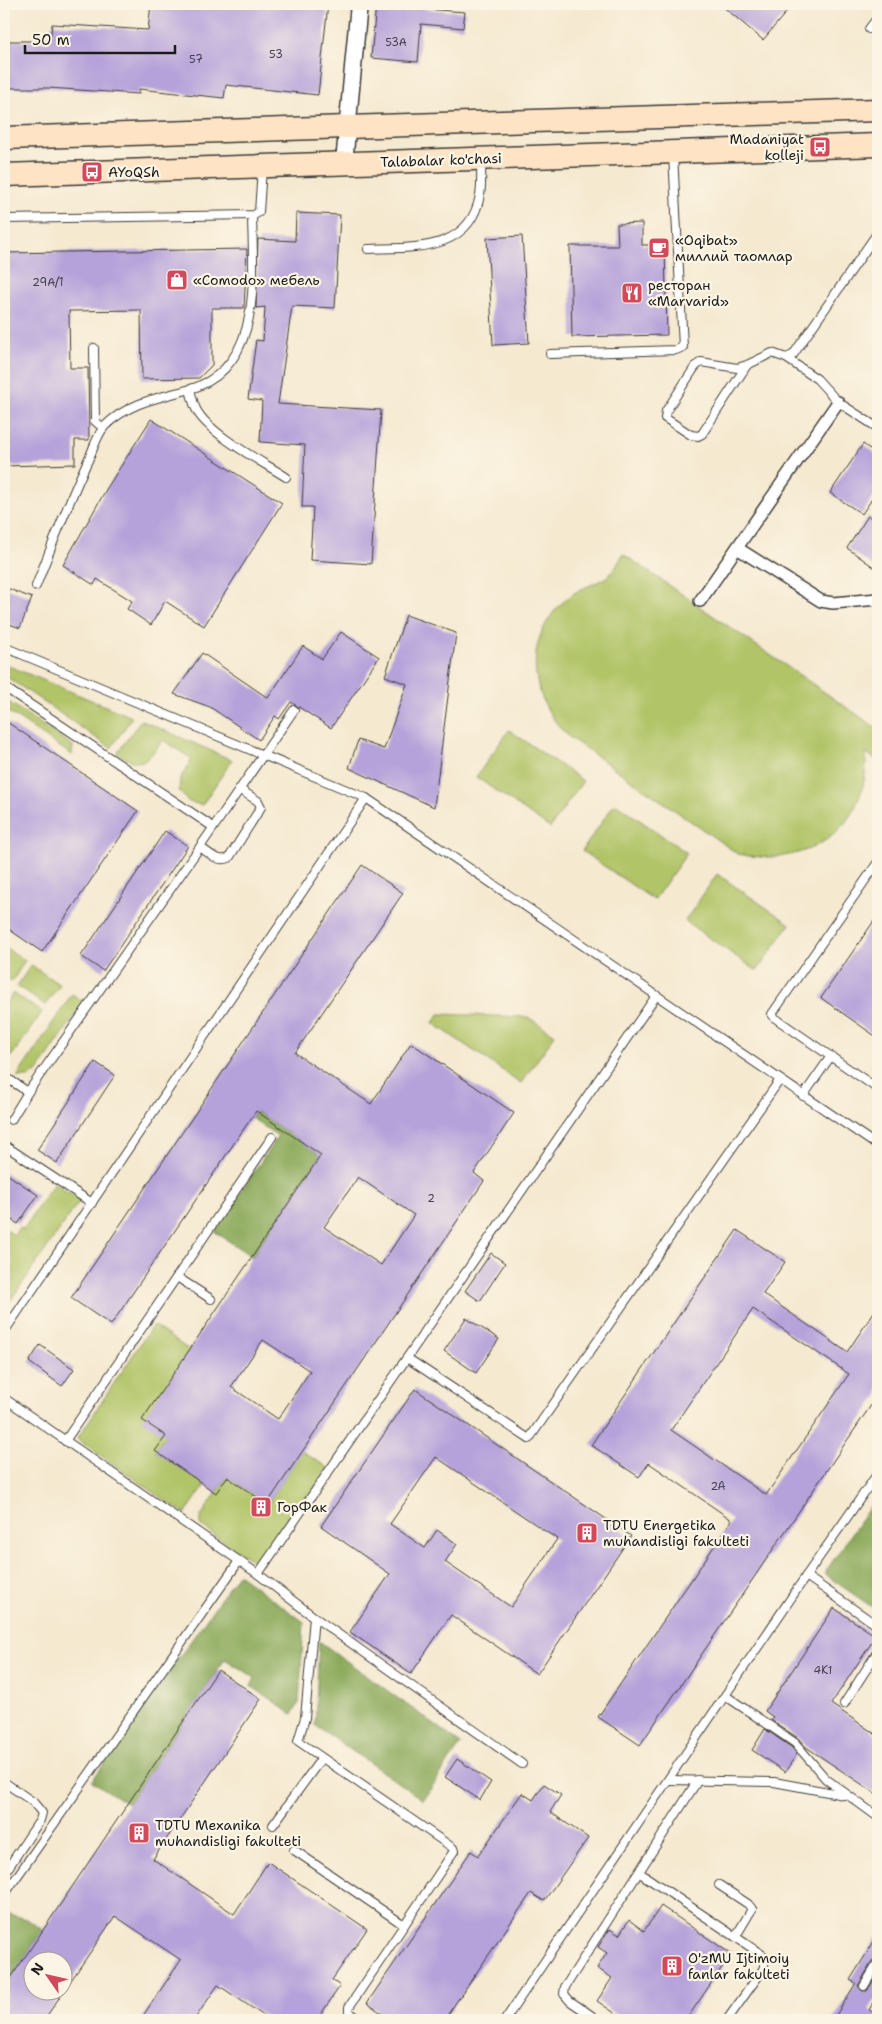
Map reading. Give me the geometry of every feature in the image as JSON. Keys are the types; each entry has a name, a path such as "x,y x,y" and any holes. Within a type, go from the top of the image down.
{"main road":[{"path":"4,138 878,110"},
{"name":"Talabalar ko'chasi","path":"4,175 878,145"}],"street":[{"path":"344,163 359,4"},
{"path":"700,601 838,402"},
{"path":"737,548 821,601 833,603 878,599"}],"lane":[{"path":"869,29 878,17"},
{"path":"550,354 676,350 683,347 673,152"},
{"path":"368,250 435,246 460,232 475,214 480,198 481,158"},
{"path":"4,219 252,216 259,212 262,166"},
{"path":"36,586 68,504 103,428 123,411 136,404 202,386 223,372 231,364 243,338 251,312 252,216"},
{"path":"786,358 793,355 878,232"},
{"path":"94,348 95,421 103,428"},
{"path":"747,366 702,434 698,436 691,435 665,418 676,396 696,366 701,362 737,368 747,366 772,353 786,358 817,380 838,402 878,428"},
{"path":"190,390 196,410 210,426 230,442 286,477"},
{"path":"4,647 366,798 878,1146"},
{"path":"4,687 213,827"},
{"path":"11,1120 28,1092 294,710"},
{"path":"200,847 218,859 224,860 229,858 261,807 258,801 239,789"},
{"path":"4,1332 366,798"},
{"path":"878,862 773,1012 775,1018 878,1088"},
{"path":"258,1574 656,996"},
{"path":"802,1096 831,1056"},
{"path":"4,1076 28,1092"},
{"path":"407,1358 529,1439 779,1080"},
{"path":"65,1441 272,1137"},
{"path":"4,1145 92,1203"},
{"path":"177,1277 211,1300"},
{"path":"4,1398 258,1574 314,1617 522,1764"},
{"path":"505,2020 878,1473"},
{"path":"4,1895 239,1561"},
{"path":"806,1576 878,1626"},
{"path":"314,1617 305,1718 297,1737 300,1744 453,1848 452,1856 349,2007 349,2013 360,2020"},
{"path":"844,1704 878,1651"},
{"path":"726,1696 795,1743 826,1779 878,1817"},
{"path":"273,1825 321,1759"},
{"path":"669,1780 774,1782 846,1795"},
{"path":"598,2020 570,2001 564,1994 565,1987 698,1780"},
{"path":"4,1782 38,1806 42,1813 40,1820 4,1874"},
{"path":"294,1850 404,1926"},
{"path":"640,1873 761,1953 766,1960 766,1964 728,2020"},
{"path":"719,1885 748,1904 752,1909 736,1936"},
{"path":"864,1986 878,1963"}],"green space":[{"path":"623,554 878,729 878,761 866,753 864,779 857,803 846,822 830,837 810,848 788,855 764,857 738,854 569,737 555,721 545,704 538,685 535,666 537,647 543,629 554,612 570,596 610,574"},
{"path":"4,664 132,717 111,748 4,675"},
{"path":"4,699 73,746 72,755 4,709"},
{"path":"141,720 232,760 202,805 189,802 179,791 180,779 192,759 163,740 148,758 143,761 133,761 117,753"},
{"path":"509,730 583,781 550,828 476,777"},
{"path":"615,803 687,853 654,900 582,851"},
{"path":"717,874 790,924 757,971 685,921"},
{"path":"4,947 25,960 12,982 4,976"},
{"path":"31,965 60,985 45,1005 17,986"},
{"path":"13,993 42,1012 5,1066 4,1006"},
{"path":"72,994 84,1002 38,1071 29,1077 17,1077"},
{"path":"439,1014 528,1017 555,1035 521,1083 433,1023"},
{"path":"256,1111 321,1155 252,1257 214,1231 278,1136 251,1118"},
{"path":"54,1183 80,1200 4,1310 4,1228 14,1235 19,1227 23,1230"},
{"path":"153,1325 189,1350 166,1435 155,1451 205,1485 185,1514 77,1439"},
{"path":"302,1451 328,1468 262,1564 256,1563 201,1526 201,1516 227,1477 262,1500 256,1509 261,1513"},
{"path":"878,1495 878,1611 824,1574"},
{"path":"238,1574 304,1622 299,1703 292,1714 251,1686 255,1678 225,1659 128,1804 92,1781"},
{"path":"319,1641 461,1744 423,1800 315,1725"},
{"path":"4,1913 27,1919 43,1930 28,1952 22,1952 22,1961 4,1988"}],"building":[{"path":"151,4 328,4 318,95 226,85 224,98 139,89 139,94 48,88 4,88 4,41 50,41 52,24 148,30"},
{"path":"376,4 425,4 424,9 465,12 463,28 421,24 418,62 371,58"},
{"path":"720,4 793,4 763,40"},
{"path":"296,213 340,215 335,308 292,306 278,404 381,410 371,564 310,560 313,507 302,507 305,445 260,442 262,401 248,399 256,340 263,341 265,307 256,308 258,239 295,241"},
{"path":"642,223 642,245 665,245 667,335 572,337 570,246 618,246 617,224"},
{"path":"522,236 529,343 493,345 487,238"},
{"path":"247,249 244,308 212,308 212,365 199,378 142,379 141,310 69,311 70,368 88,368 89,440 75,440 75,464 4,466 4,253"},
{"path":"151,419 282,503 204,626 165,601 151,625 127,609 132,601 97,579 94,585 63,565 107,488"},
{"path":"863,444 878,455 878,490 862,514 830,493"},
{"path":"868,516 878,523 878,570 847,548"},
{"path":"4,587 32,598 20,628 4,622"},
{"path":"406,615 456,633 434,807 349,768 358,740 384,749 407,684 385,676"},
{"path":"341,632 379,657 331,728 291,702 279,719 275,716 259,740 210,707 174,694 202,653 268,698 303,646 322,659"},
{"path":"4,720 138,811 42,952 4,926"},
{"path":"165,831 188,846 103,971 81,956"},
{"path":"362,865 403,893 295,1053 371,1104 411,1043 514,1113 474,1173 484,1181 267,1504 227,1477 216,1493 155,1451 166,1436 142,1420 321,1155 256,1111 111,1325 71,1298","holes":["358,1177 414,1215 381,1265 324,1227","263,1340 310,1371 278,1419 231,1387"]},
{"path":"878,915 878,1038 821,998"},
{"path":"95,1062 115,1075 57,1163 37,1150"},
{"path":"4,1172 38,1195 18,1224 4,1215"},
{"path":"737,1230 785,1262 763,1294 847,1352 878,1306 878,1395 640,1745 598,1717 732,1520 649,1463 639,1477 591,1445","holes":["753,1309 849,1374 766,1495 671,1430"]},
{"path":"491,1253 505,1263 480,1301 465,1291"},
{"path":"466,1318 499,1339 476,1373 444,1351"},
{"path":"40,1345 74,1369 62,1386 29,1362"},
{"name":"TDTU Energetika muhandisligi fakulteti","path":"415,1389 631,1536 537,1674 451,1615 411,1674 350,1632 390,1574 321,1526","holes":["436,1457 557,1539 511,1607 445,1562 457,1544 437,1530 425,1548 390,1524"]},
{"path":"834,1608 876,1636 831,1704 878,1736 878,1795 806,1747 798,1738 771,1720 773,1717 765,1711"},
{"name":"TDTU Mexanika muhandisligi fakulteti","path":"218,1670 261,1699 153,1859 234,1914 268,1862 367,1929 332,1980 340,1986 317,2020 270,2020 218,1985 194,2020 140,2020 181,1960 115,1916 72,1979 72,1952 28,1952"},
{"path":"765,1729 791,1747 797,1754 785,1772 752,1750"},
{"path":"457,1759 491,1782 480,1800 445,1777"},
{"path":"544,1784 561,1795 550,1812 588,1838 544,1901 531,1893 444,2020 392,2020 367,2003 471,1851 478,1856 522,1793 533,1800"},
{"name":"O'zMU Ijtimoiy fanlar fakulteti","path":"661,1906 731,1954 686,2020 625,2020 597,2001 612,1978 597,1968 607,1953 598,1947 610,1929 619,1935 629,1920 644,1931"},
{"path":"878,1935 878,1957 873,1960 858,1986 862,1991 867,1991 878,1973 878,1995 869,2010 878,2015 878,2020 833,2020 856,1983 850,1980"},
{"name":"TDTU Mexanika muhandisligi fakulteti","path":"22,1961 22,2002 56,2002 44,2020 4,2020 4,1988"}],"place":[{"name":"Madaniyat kolleji","path":"820,147"},
{"name":"AYoQSh","path":"92,172"},
{"name":"«Oqibat» миллий таомлар","path":"659,248"},
{"name":"«Comodo» мебель","path":"177,280"},
{"name":"ресторан «Marvarid»","path":"632,293"},
{"name":"ГорФак","path":"261,1507"},
{"name":"TDTU Energetika muhandisligi fakulteti","path":"587,1533"},
{"name":"TDTU Mexanika muhandisligi fakulteti","path":"139,1833"},
{"name":"O'zMU Ijtimoiy fanlar fakulteti","path":"672,1966"}]}
